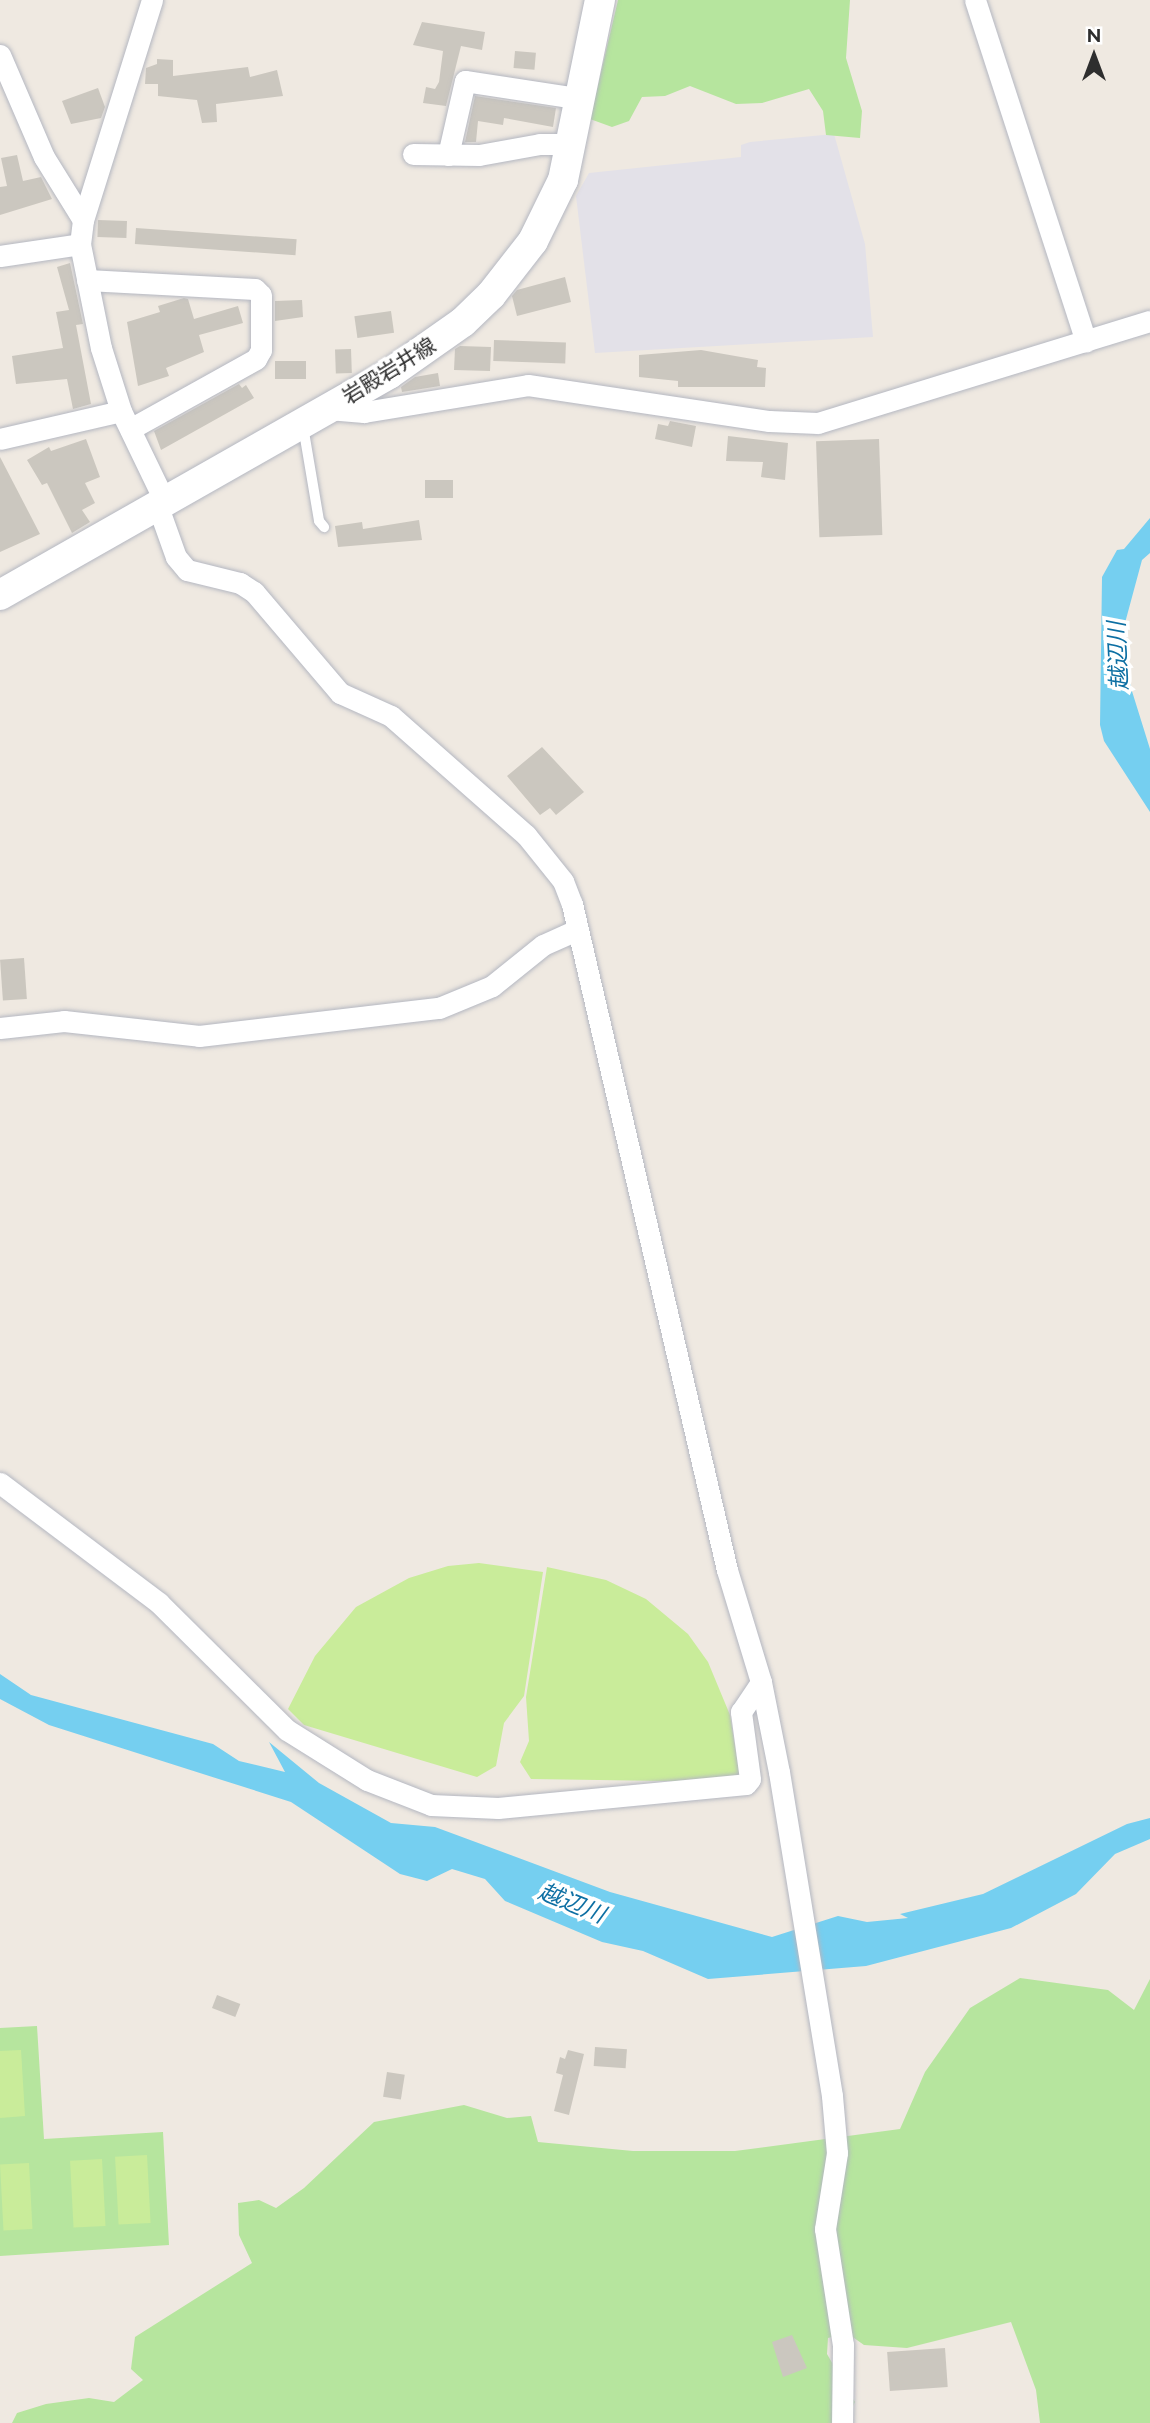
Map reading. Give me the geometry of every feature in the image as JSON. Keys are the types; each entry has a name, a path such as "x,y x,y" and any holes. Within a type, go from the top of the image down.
{"main road":[{"name":"岩殿岩井線","path":"0,595 316,416 426,349 491,295 533,241 563,180 583,99 600,0"}],"street":[{"path":"152,0 83,220 80,244 86,280 126,420 161,502 176,557 187,570 240,583 254,592 340,694 391,716 526,835 563,881 727,1570 761,1682 779,1772 819,2011 837,2153 825,2229 843,2345 842,2423"},
{"path":"975,0 1086,341"},
{"path":"0,55 44,157 83,220"},
{"path":"448,155 465,81 583,99"},
{"path":"413,154 448,155 573,144"},
{"path":"0,256 80,244"},
{"path":"0,439 126,420 256,359 261,350 261,295 255,289 86,280"},
{"path":"316,416 364,412 528,385 562,387 769,421 818,422 1150,321"},
{"path":"0,1028 64,1021 199,1036 439,1008 492,986 543,945 576,930"},
{"path":"0,1483 159,1603 287,1730 367,1780 430,1805 498,1808 746,1784 750,1779 741,1712 761,1682"}],"lane":[{"path":"316,416 319,521 324,527"}],"shaded area":[{"path":"834,134 865,244 873,337 595,353 576,196 589,173 741,157 741,145 750,142"}],"green space":[{"path":"618,0 850,0 846,58 862,111 860,138 826,135 823,111 809,89 762,103 736,104 690,86 665,96 642,97 629,121 612,127 590,119"},
{"path":"479,1563 543,1572 524,1696 504,1723 496,1766 477,1777 304,1725 288,1709 315,1656 356,1607 409,1578 448,1566"},
{"path":"547,1567 606,1580 646,1599 688,1634 708,1662 730,1715 740,1777 733,1782 531,1779 520,1762 529,1741 526,1697"},
{"path":"1020,1978 1108,1990 1134,2010 1150,1979 1150,2423 1040,2423 1036,2390 1011,2322 907,2348 864,2345 847,2333 828,2338 827,2354 855,2402 845,2423 12,2423 17,2413 46,2404 89,2398 114,2402 143,2380 131,2369 135,2337 252,2263 239,2235 238,2203 259,2200 276,2208 304,2188 374,2122 464,2105 507,2118 531,2116 538,2142 633,2151 735,2151 900,2129 925,2072 970,2008"},
{"path":"37,2026 44,2139 163,2132 169,2245 0,2256 0,2028"},
{"path":"21,2050 25,2116 0,2118 0,2051"},
{"path":"147,2155 151,2223 119,2225 115,2157"},
{"path":"102,2159 106,2226 74,2228 70,2161"},
{"path":"29,2163 32,2229 3,2230 0,2165"}],"water":[{"name":"越辺川","path":"1150,518 1150,553 1142,560 1125,623 1131,688 1150,749 1150,812 1104,741 1100,725 1102,577 1117,550 1124,549"},
{"name":"越辺川","path":"0,1674 31,1695 213,1744 239,1761 285,1772 269,1742 319,1783 391,1823 435,1827 610,1892 772,1937 838,1916 867,1922 908,1918 900,1914 983,1894 1127,1824 1150,1818 1150,1839 1115,1854 1076,1894 1011,1928 866,1966 708,1979 643,1951 602,1942 505,1901 485,1879 452,1869 427,1881 400,1874 291,1802 49,1725 0,1699"}],"building":[{"path":"422,22 485,32 482,50 461,46 446,106 423,103 426,87 435,89 439,82 443,51 413,45"},
{"path":"515,51 536,53 534,70 514,68"},
{"path":"157,59 173,60 173,76 248,67 250,77 277,70 283,96 216,104 217,122 202,123 197,100 158,96 158,84 145,84 146,68 157,64"},
{"path":"98,88 105,107 101,118 71,124 62,101"},
{"path":"475,96 556,108 553,127 504,118 503,125 478,121 476,142 465,142"},
{"path":"17,155 23,181 41,177 52,199 0,215 0,187 7,186 1,158"},
{"path":"98,220 127,221 126,238 97,237"},
{"path":"136,228 297,239 295,255 135,244"},
{"path":"70,263 83,324 76,325 91,404 73,409 67,379 16,384 12,356 63,348 56,312 69,310 57,267"},
{"path":"565,277 571,302 517,316 512,296 517,290"},
{"path":"188,299 194,319 238,306 243,323 199,335 204,352 166,368 169,376 138,386 127,322 160,312 158,306"},
{"path":"302,300 303,317 275,321 275,301"},
{"path":"391,311 394,333 357,338 354,316"},
{"path":"494,340 566,343 565,363 493,361"},
{"path":"460,346 491,347 490,371 454,370 455,349"},
{"path":"351,349 352,373 336,374 335,350"},
{"path":"701,350 758,360 757,367 766,368 765,387 678,387 678,381 639,377 639,355"},
{"path":"275,361 306,361 306,379 275,379"},
{"path":"438,373 440,386 402,392 401,387 415,377"},
{"path":"239,384 242,388 246,385 254,398 161,450 154,431"},
{"path":"670,421 696,426 692,447 655,439 658,424 668,426"},
{"path":"728,436 788,443 785,480 761,477 763,462 726,461"},
{"path":"86,439 100,477 85,483 95,503 82,510 90,522 72,533 47,483 42,485 27,460 49,447 51,451"},
{"path":"879,439 882,535 819,537 816,441"},
{"path":"0,457 40,534 0,552"},
{"path":"425,480 453,480 453,498 425,498"},
{"path":"419,520 422,540 338,547 335,526 362,522 363,529"},
{"path":"542,747 584,792 556,815 550,808 540,815 507,776"},
{"path":"24,958 27,999 3,1001 0,960"},
{"path":"217,1995 240,2004 235,2017 212,2008"},
{"path":"595,2047 627,2049 626,2068 594,2066"},
{"path":"568,2050 584,2054 569,2115 554,2111 563,2075 556,2073 560,2057 565,2059"},
{"path":"387,2072 405,2075 401,2100 383,2097"},
{"path":"792,2335 807,2368 783,2377 772,2342"},
{"path":"945,2348 948,2387 890,2391 887,2352"}]}
